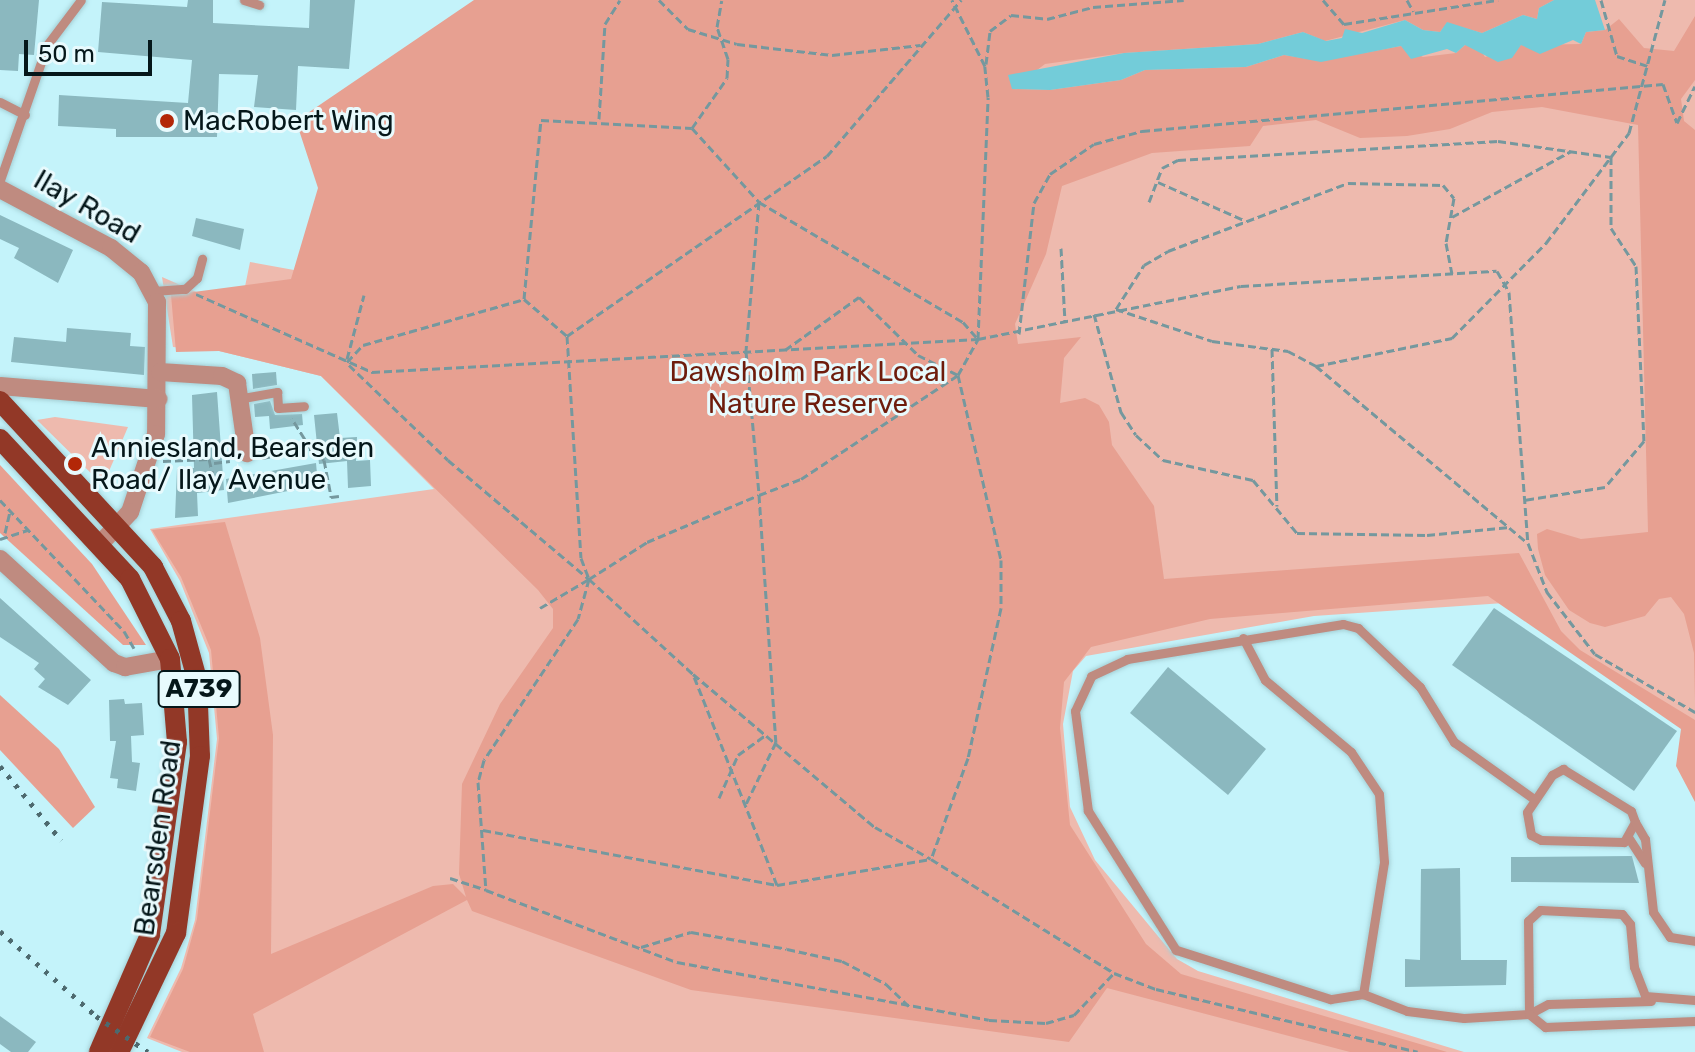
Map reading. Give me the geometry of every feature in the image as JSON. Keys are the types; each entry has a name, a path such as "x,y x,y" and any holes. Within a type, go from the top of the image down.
{"main road":[{"name":"Bearsden Road","path":"0,401 117,528 167,592 200,693 200,756 182,896 167,957 119,1052"},
{"name":"Bearsden Road","path":"0,439 100,544 145,601 170,659 177,742 157,893 139,970 99,1052"}],"street":[{"name":"Ilay Road","path":"0,189 111,248 153,291"},
{"path":"100,544 130,512 149,457 160,372 153,291"},
{"path":"160,372 222,376 237,383 243,398 244,457"},
{"path":"0,386 158,399"},
{"path":"0,559 131,666 170,659"}],"lane":[{"path":"0,180 47,45 81,0"},
{"path":"244,0 259,5"},
{"path":"0,102 25,115"},
{"path":"153,291 185,289 197,278 202,259"},
{"path":"243,398 277,392 278,408 304,406"},
{"path":"1534,799 1454,742 1420,687 1358,628 1343,624 1127,659 1091,676 1075,711 1088,811 1176,950 1330,999 1363,994 1407,1011 1464,1018 1529,1014 1548,1004 1695,1000"},
{"path":"1243,638 1265,680 1351,752 1379,794 1384,862 1363,994"},
{"path":"1635,822 1628,837 1619,844 1535,838 1526,817 1534,799 1552,775 1569,769 1627,807 1645,839 1646,867 1660,924 1670,937 1695,941"},
{"path":"1628,837 1646,867"},
{"path":"157,893 182,896"},
{"path":"1529,1014 1533,911 1622,914 1632,930 1641,990 1651,1001"},
{"path":"1529,1014 1545,1027 1695,1021"}],"path":[{"path":"599,119 605,24 620,0"},
{"path":"659,0 688,29 719,41 832,55 920,45"},
{"path":"692,128 727,78 728,59 719,41 722,0"},
{"path":"952,0 985,66"},
{"path":"567,336 827,156 961,0"},
{"path":"1093,7 1095,0"},
{"path":"540,608 647,542 801,479 958,375 978,339 985,66 997,21 1093,7 1184,0"},
{"path":"1323,0 1338,23 1498,0"},
{"path":"1407,0 1413,11"},
{"path":"1601,0 1617,56 1647,66"},
{"path":"1316,366 1438,345 1452,338 1505,280 1546,243 1629,133 1665,0"},
{"path":"1019,334 1034,203 1050,174 1094,144 1142,131 1643,85 1667,86 1674,124 1695,86"},
{"path":"524,299 537,127 549,117 599,119 692,128 759,202 963,322 978,339"},
{"path":"1149,202 1162,168 1178,160 1498,141 1611,157"},
{"path":"1452,217 1572,151"},
{"path":"1524,500 1605,487 1644,441 1636,266 1611,228 1611,157"},
{"path":"1116,309 1144,265 1247,221 1348,183 1401,181 1443,185 1454,198 1446,243 1452,273"},
{"path":"1158,182 1247,221"},
{"path":"745,806 776,742 746,351 759,202"},
{"path":"1061,248 1065,321"},
{"path":"185,289 372,372 978,339 1019,334 1116,309 1241,286 1497,271 1505,280 1528,543 1547,592 1578,638 1660,697 1695,712"},
{"path":"347,362 364,295"},
{"path":"785,350 859,297 902,342 958,375 1001,560 1001,608 968,758 931,859"},
{"path":"486,890 478,782 484,760 578,619 589,579 581,558 567,336 524,299"},
{"path":"347,362 363,345 524,299"},
{"path":"1116,309 1212,341 1272,349 1316,366 1528,543"},
{"path":"1094,314 1121,412 1136,435 1163,460 1253,480 1297,533 1320,537 1510,527"},
{"path":"1272,349 1277,506"},
{"path":"347,362 459,471 589,579 693,674 875,827 1114,973 1156,989 1418,1052"},
{"path":"293,428 324,460 331,497 339,496"},
{"path":"168,462 214,463 311,449"},
{"path":"214,463 217,490"},
{"path":"0,500 124,631 131,666"},
{"path":"0,539 5,533 10,511"},
{"path":"5,533 28,530"},
{"path":"693,674 777,885"},
{"path":"719,798 730,767 766,735"},
{"path":"482,829 777,885 931,859"},
{"path":"450,878 641,947 775,984 909,1006 1046,1023 1074,1015 1114,973"},
{"path":"641,947 691,932 842,961 886,984 909,1006"}],"green space":[{"name":"Dawsholm Park Local Nature Reserve","path":"474,0 1554,0 1539,8 1537,19 1523,15 1482,33 1447,23 1440,32 1423,30 1405,20 1325,41 1303,32 1258,44 1124,53 1045,64 1012,89 1050,90 1121,80 1145,70 1246,67 1284,55 1321,61 1401,46 1423,57 1456,53 1465,45 1479,47 1485,57 1521,45 1581,44 1586,32 1605,30 1619,19 1644,48 1674,51 1695,16 1695,80 1681,99 1684,121 1695,130 1695,702 1694,653 1684,614 1671,597 1659,599 1645,616 1605,627 1590,623 1569,610 1545,575 1538,549 1537,534 1547,529 1581,539 1648,532 1638,125 1542,107 1492,112 1450,129 1407,136 1360,138 1316,120 1263,126 1250,146 1152,153 1062,186 1046,254 1015,324 1018,344 1081,337 1064,358 1060,403 1085,398 1099,405 1109,422 1112,445 1154,506 1164,579 1519,553 1561,631 1580,650 1695,720 1695,802 1676,766 1681,729 1488,596 1210,619 1091,647 1064,682 1060,728 1070,825 1146,944 1181,974 1447,1052 1350,1052 1107,988 1069,1042 691,990 472,911 467,900 253,1014 264,1052 190,1052 150,1037 183,969 197,919 219,738 211,650 181,577 152,530 225,522 260,638 273,735 271,954 433,886 453,884 466,897 459,874 462,784 500,704 553,628 553,609 538,590 321,376 219,351 176,352 171,295 291,279 318,188 296,121"},
{"name":"Dawsholm Park Local Nature Reserve","path":"527,0 1695,0 1695,728 1546,631 1533,601 1314,616 1086,656 1073,671 1063,724 1070,807 1095,860 1177,959 1198,971 1464,1052 182,1052 147,1038 181,968 195,920 217,739 209,653 180,581 150,529 434,489 321,376 219,351 173,347 162,277 240,311 250,262 305,272"},
{"path":"55,417 128,427 103,485 37,420"},
{"path":"0,465 92,564 146,645 123,645 0,533"},
{"path":"0,695 59,749 95,807 73,828 0,750"}],"water":[{"path":"1554,0 1595,0 1605,30 1586,32 1581,44 1573,40 1540,54 1521,45 1512,58 1498,62 1465,45 1456,53 1447,49 1411,59 1401,46 1321,62 1284,55 1246,67 1145,70 1121,80 1050,90 1012,89 1008,75 1124,53 1258,44 1303,32 1326,41 1342,38 1345,29 1362,33 1405,20 1423,30 1440,32 1447,22 1482,33 1523,15 1537,19 1539,8"}],"building":[{"path":"0,0 39,0 34,55 19,54 18,71 0,70"},
{"path":"188,0 213,0 213,23 309,28 310,0 355,0 349,69 298,66 296,110 254,107 258,75 219,74 217,137 116,137 116,129 58,126 59,95 188,103 192,60 98,52 102,2 187,7"},
{"path":"0,215 73,250 58,283 14,258 19,248 0,239"},
{"path":"196,218 244,229 240,250 192,236"},
{"path":"67,328 131,333 130,346 145,347 144,375 11,362 14,337 66,342"},
{"path":"276,372 277,385 253,389 252,374"},
{"path":"217,392 224,490 197,493 198,516 175,518 177,469 194,468 192,395"},
{"path":"270,401 275,415 302,414 303,425 270,429 269,416 255,417 254,404"},
{"path":"337,413 340,438 357,437 356,461 370,460 371,486 348,488 347,461 319,464 314,415"},
{"path":"316,463 318,485 228,503 226,479"},
{"path":"0,598 91,680 68,705 38,687 45,679 34,669 39,663 0,637"},
{"path":"1494,608 1677,731 1634,791 1452,665"},
{"path":"1168,667 1266,749 1228,795 1130,713"},
{"path":"124,699 125,704 142,703 144,735 131,736 132,762 140,763 136,791 117,788 118,779 110,778 116,741 110,741 109,700"},
{"path":"1632,856 1639,883 1511,882 1511,857"},
{"path":"1460,868 1461,960 1507,960 1506,985 1405,987 1405,959 1420,960 1421,869"},
{"path":"0,1016 36,1042 28,1052 11,1052 0,1044"}],"railway":[{"path":"0,766 61,840"},
{"path":"0,931 96,1016 148,1052"}],"place":[{"name":"MacRobert Wing","path":"167,121"},
{"name":"Anniesland, Bearsden Road/ Ilay Avenue","path":"75,464"}]}
